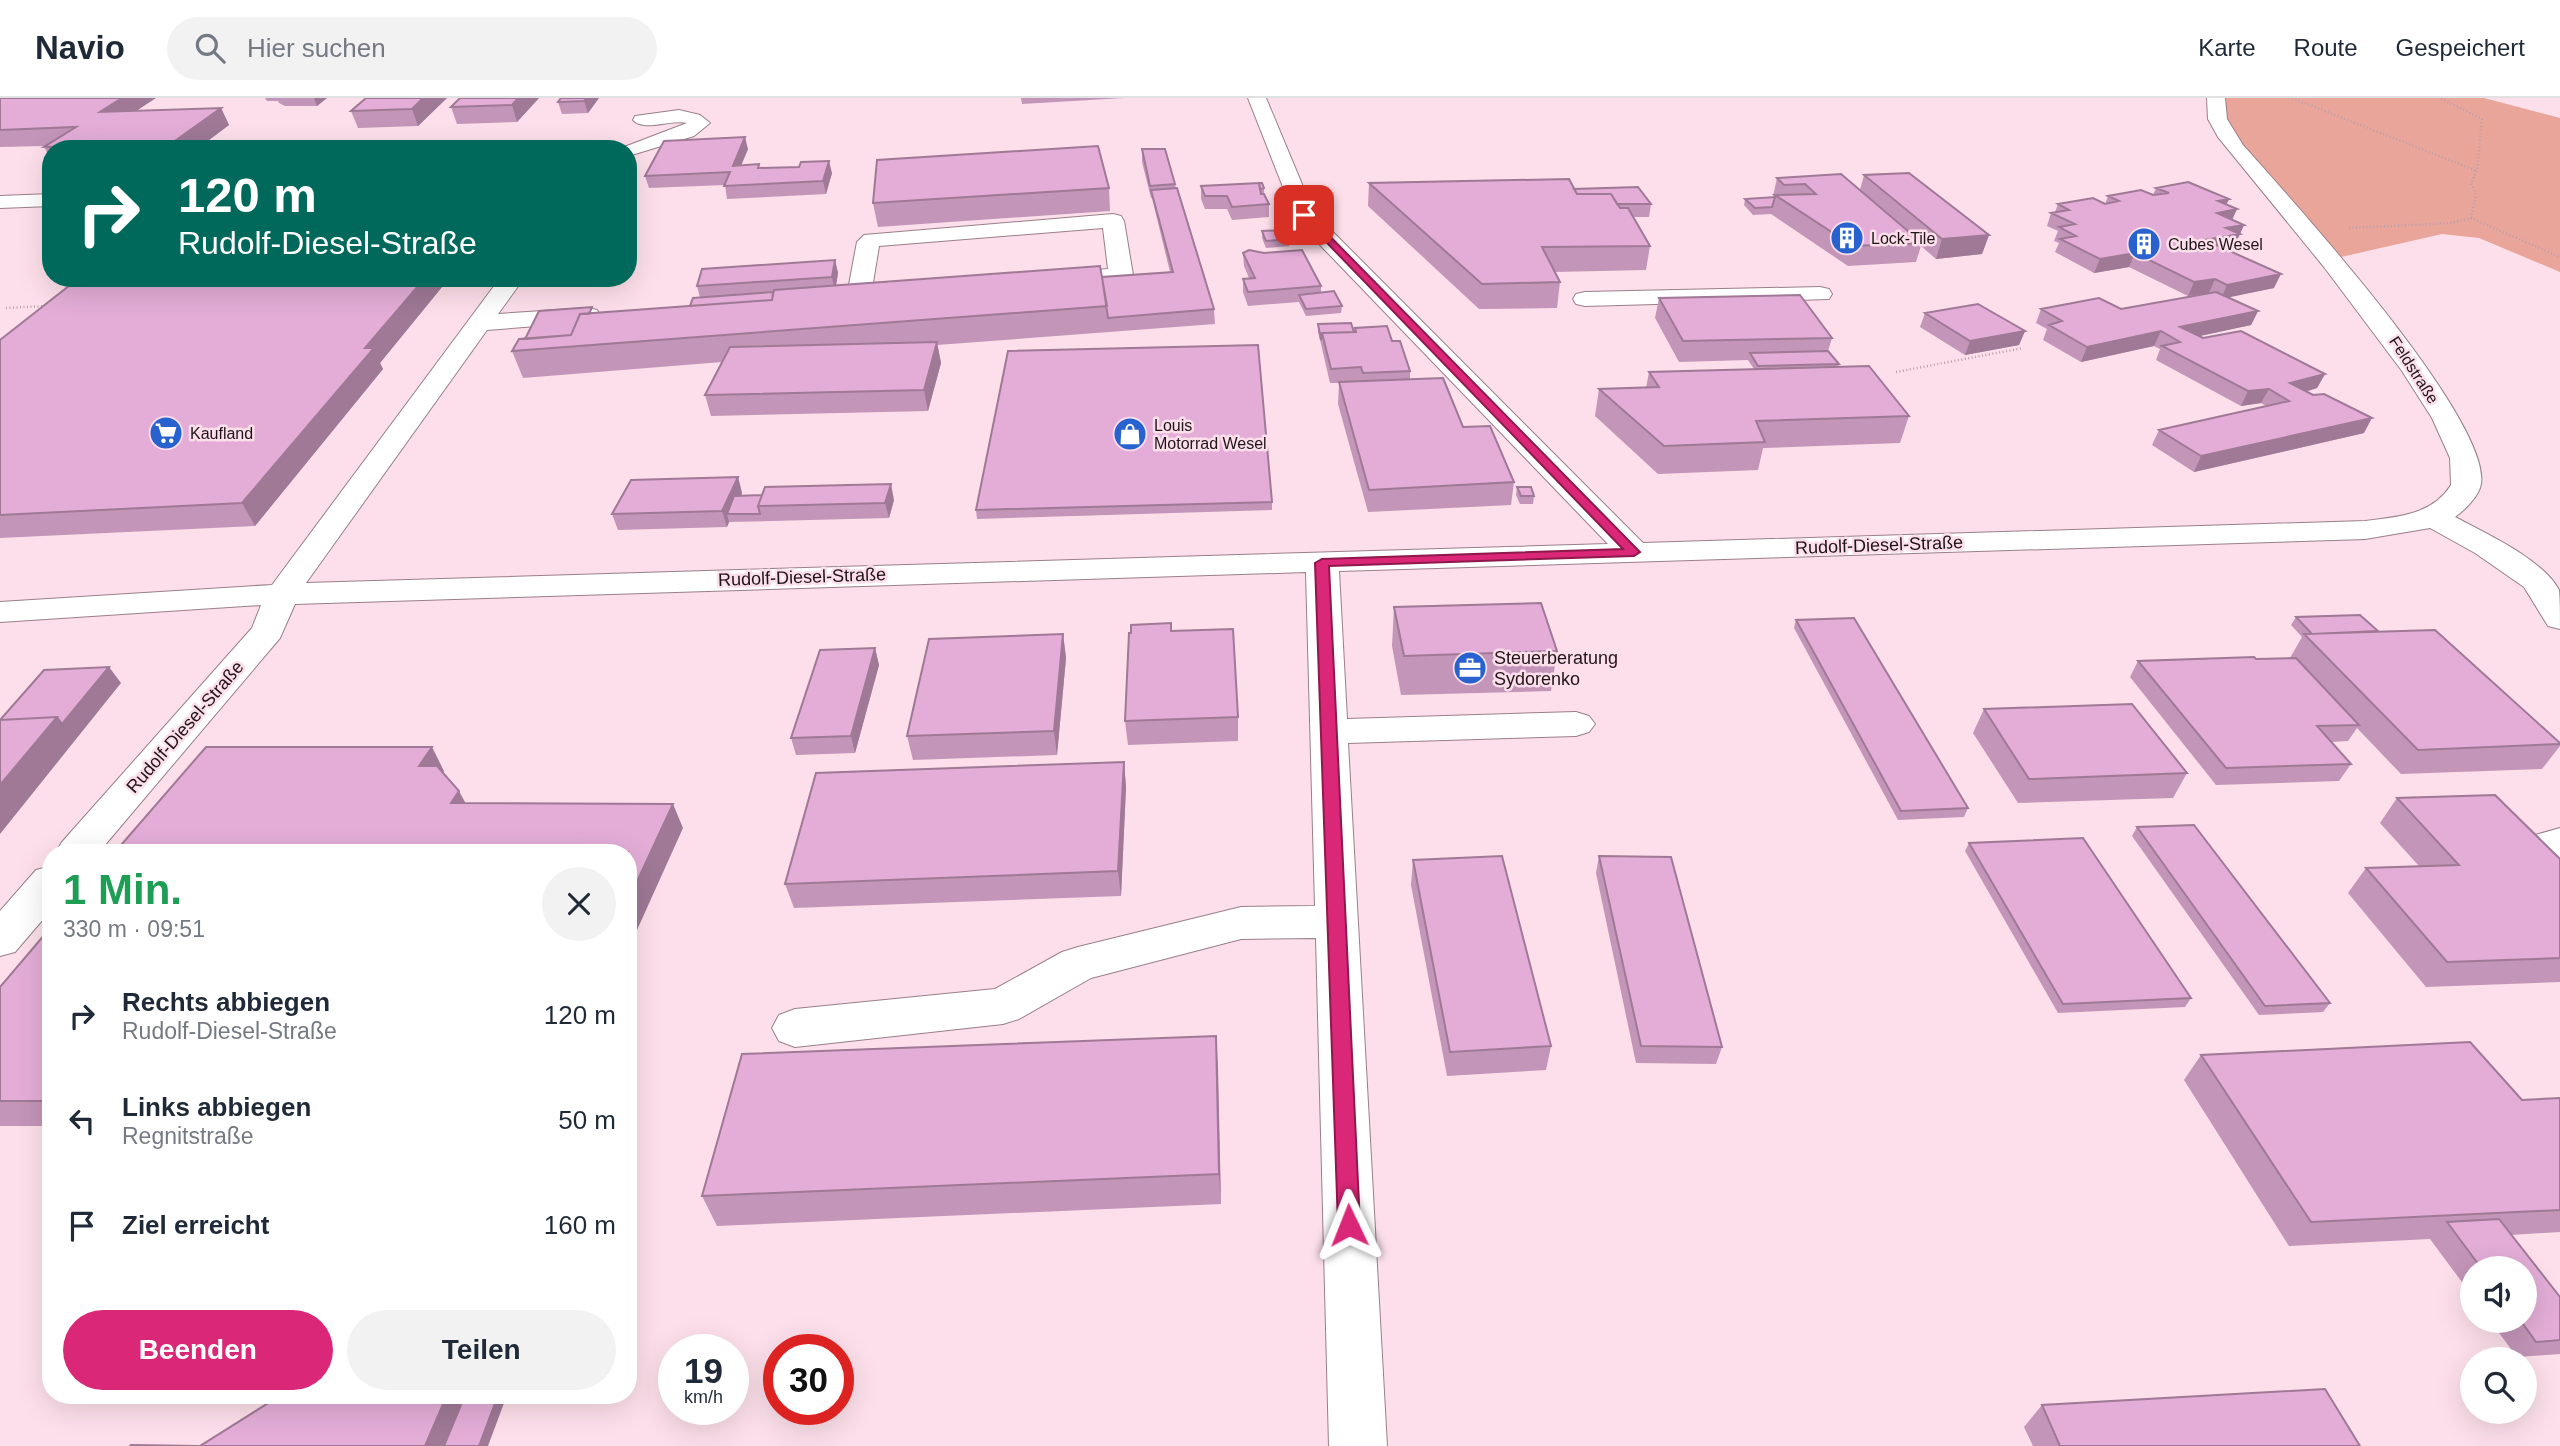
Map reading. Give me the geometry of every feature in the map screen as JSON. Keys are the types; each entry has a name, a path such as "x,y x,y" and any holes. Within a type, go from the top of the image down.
{"street":[{"path":"1257,98 1304,215 1634,552"},
{"name":"Feldstraße","path":"2216,98 2214,108 2221,126 2236,149 2396,341 2452,429 2467,460 2467,484 2451,505 2434,518"},
{"path":"624,140 645,115 676,115 693,118 700,123 687,132 637,147"},
{"path":"0,202 42,200"},
{"path":"859,295 868,242 872,240 1113,221 1121,275 1023,283"},
{"name":"Rudolf-Diesel-Straße","path":"83,844 268,631 282,594 505,287"},
{"path":"833,297 887,293"},
{"path":"1585,299 1820,294"},
{"path":"478,323 605,314"},
{"path":"2434,518 2486,545 2536,580 2560,619"},
{"name":"Rudolf-Diesel-Straße","path":"0,612 282,594 2365,530 2411,526 2434,518"},
{"path":"1322,563 1358,1446"},
{"path":"1330,732 1576,724"},
{"path":"2560,842 2542,847 2545,866 2560,883"},
{"path":"0,940 42,891"},
{"path":"795,1028 1003,1006 1078,964 1181,937 1241,923 1337,922"}],"path":[{"path":"2292,98 2477,171"},
{"path":"2440,98 2482,119 2477,171 2471,183 2476,195 2471,218"},
{"path":"2307,231 2451,223 2471,218 2560,257"},
{"path":"6,308 52,306"},
{"path":"1896,372 2023,348"}],"shaded area":[{"path":"2223,98 2484,98 2560,118 2560,272 2479,238 2442,234 2341,257 2224,125"}],"building":[{"path":"0,98 122,98 100,112 221,108 176,140 55,140 76,127 0,130"},
{"path":"366,98 423,98 412,109 351,111"},
{"path":"460,98 518,98 512,105 451,107"},
{"path":"561,98 587,98 584,101 558,102"},
{"path":"745,137 733,166 759,164 758,168 799,167 801,162 829,161 823,181 724,186 730,172 645,176 664,141"},
{"path":"1098,146 1109,188 873,203 877,160"},
{"path":"1142,149 1165,149 1175,184 1150,186"},
{"path":"1909,173 1989,235 1942,239 1864,175"},
{"path":"1841,174 1922,243 1853,246 1775,195 1816,194 1805,184 1784,185 1777,178"},
{"path":"1569,179 1577,194 1611,194 1620,208 1628,208 1650,246 1542,247 1560,282 1482,284 1369,183"},
{"name":"Cubes Wesel","path":"2188,182 2229,199 2218,201 2237,209 2217,213 2244,225 2226,228 2240,234 2205,240 2281,274 2227,285 2215,279 2194,282 2135,253 2100,259 2060,239 2076,236 2059,227 2075,224 2051,213 2069,210 2058,204 2093,198 2105,204 2119,201 2108,196 2141,190 2153,195 2169,193 2156,188"},
{"path":"1259,183 1261,194 1264,194 1269,204 1232,207 1227,196 1205,196 1201,186"},
{"path":"1638,187 1651,204 1617,204 1611,194 1577,194 1574,189"},
{"path":"1177,188 1214,309 1108,318 1102,277 1173,272 1151,190"},
{"path":"1775,197 1772,207 1755,208 1745,199"},
{"path":"1285,230 1289,239 1266,241 1262,231"},
{"path":"1249,250 1264,253 1302,250 1321,286 1248,292 1243,279 1255,278 1243,253"},
{"path":"835,260 832,277 697,286 702,269"},
{"path":"1100,266 1107,306 512,351 519,339 571,335 580,314 772,300 774,290"},
{"name":"Kaufland","path":"68,287 417,287 365,348 374,348 242,503 0,515 0,340"},
{"path":"1334,291 1342,306 1306,309 1299,295"},
{"path":"773,292 772,300 690,306 693,298"},
{"path":"2216,292 2258,311 2180,327 2203,338 2241,331 2325,374 2290,383 2313,395 2324,394 2372,418 2201,456 2159,430 2289,401 2269,389 2248,391 2162,346 2180,342 2161,331 2087,347 2049,325 2062,321 2041,309 2099,298 2121,309"},
{"path":"1800,295 1832,338 1683,341 1659,298"},
{"path":"1978,304 2025,331 1970,341 1925,313"},
{"path":"592,307 589,314 580,314 571,335 525,339 539,311"},
{"path":"1351,323 1354,332 1322,333 1321,340 1318,324"},
{"path":"1387,326 1392,341 1400,341 1410,371 1363,373 1361,367 1331,369 1322,333 1356,332 1355,328"},
{"path":"937,342 924,390 705,395 730,347"},
{"name":"Louis Motorrad Wesel","path":"1258,345 1272,502 976,510 1008,351"},
{"path":"1828,351 1839,364 1758,366 1750,353"},
{"path":"1869,366 1909,416 1756,421 1765,442 1664,446 1599,389 1659,387 1649,372"},
{"path":"1443,378 1463,427 1490,426 1514,482 1369,490 1339,382"},
{"path":"738,477 722,511 612,514 631,480"},
{"path":"891,484 885,503 758,506 765,487"},
{"path":"1517,487 1531,487 1534,496 1521,496"},
{"path":"762,495 758,506 760,514 727,514 734,496"},
{"path":"1541,603 1557,651 1404,656 1394,607"},
{"path":"2360,615 2378,631 2312,634 2296,617"},
{"path":"1854,618 1968,808 1901,811 1796,620"},
{"path":"1171,623 1171,631 1233,629 1238,717 1125,721 1131,625"},
{"path":"2435,630 2560,744 2418,750 2304,634"},
{"path":"1063,634 1054,731 907,736 929,639"},
{"path":"875,648 851,736 791,738 820,650"},
{"path":"2296,658 2359,725 2317,726 2351,764 2226,768 2138,661"},
{"path":"109,667 62,724 57,717 0,720 44,670"},
{"path":"2132,704 2187,773 2029,779 1984,709"},
{"path":"57,717 0,785 0,720"},
{"path":"206,747 432,747 419,766 437,766 459,791 451,803 673,804 637,882 637,844 122,844"},
{"path":"1124,762 1118,871 785,884 816,773"},
{"path":"2495,795 2560,859 2560,958 2447,962 2366,868 2459,865 2397,798"},
{"path":"2194,825 2330,1003 2265,1006 2137,827"},
{"path":"2083,838 2191,998 2063,1004 1969,843"},
{"path":"1502,856 1551,1046 1450,1052 1413,860"},
{"path":"1599,856 1671,857 1722,1047 1641,1046"},
{"path":"42,938 42,1101 0,1101 0,987"},
{"path":"1216,1036 1219,1174 702,1196 742,1054"},
{"path":"2470,1042 2522,1100 2560,1098 2560,1210 2311,1222 2201,1055"},
{"path":"2499,1219 2528,1256 2472,1256 2447,1222"},
{"path":"2537,1268 2560,1297 2560,1340 2536,1342 2530,1333 2537,1333"},
{"path":"2325,1389 2360,1446 2060,1446 2042,1405"},
{"path":"267,1404 443,1404 425,1446 200,1446"},
{"path":"495,1404 479,1446 444,1446 461,1405"},
{"path":"131,1445 199,1446 130,1446"}],"place":[{"name":"Lock-Tile","path":"1847,238"},
{"name":"Cubes Wesel","path":"2144,244"},
{"name":"Kaufland","path":"166,433"},
{"name":"Louis Motorrad Wesel","path":"1130,434"},
{"name":"Steuerberatung Sydorenko","path":"1470,668"}],"route":[{"path":"1304,215 1634,552 1322,563 1349,1225"}]}
